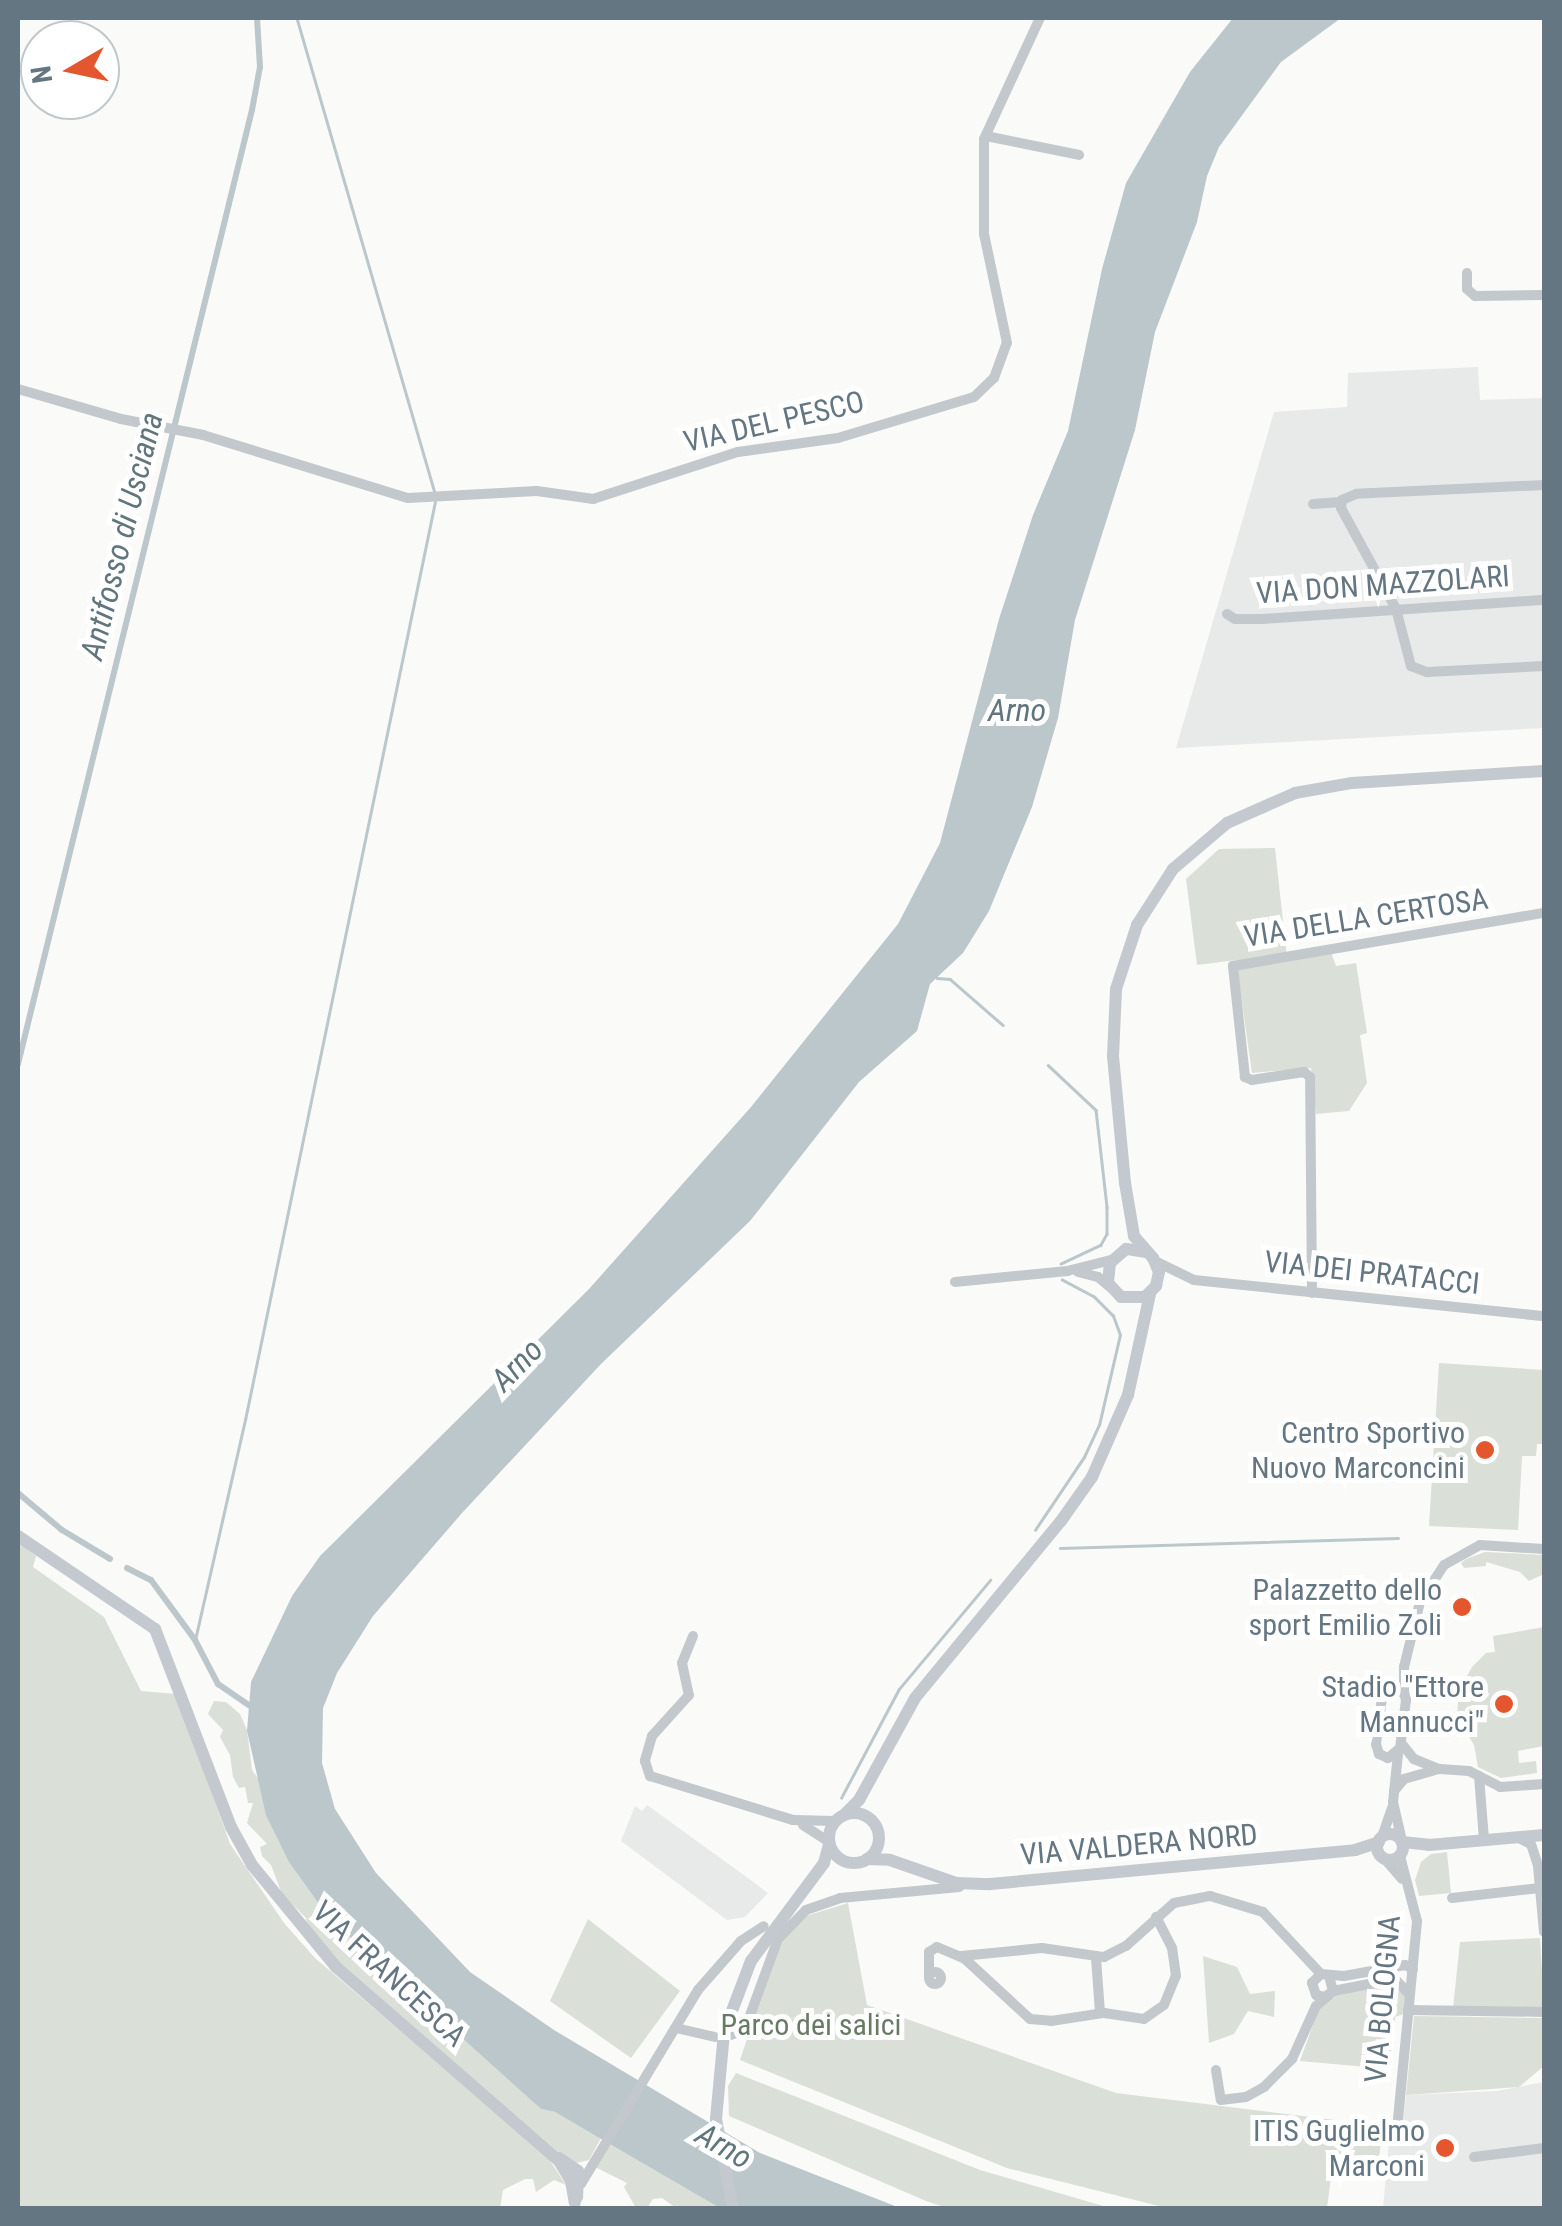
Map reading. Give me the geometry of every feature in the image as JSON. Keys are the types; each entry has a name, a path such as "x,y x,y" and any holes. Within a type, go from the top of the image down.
{"main road":[{"path":"1136,1352 1133,1316 1124,1299 1110,1287 1107,1273 1124,1232 1124,1184 1112,1056 1116,989 1136,925 1178,863 1233,819 1295,793 1352,783 1544,771"},
{"path":"733,2208 722,2170 715,2104 718,2060 728,2016 757,1949 824,1863 840,1817 859,1800 926,1684 1061,1521 1092,1476 1122,1415 1151,1292 1158,1278 1150,1255 1134,1236 1124,1184"},
{"path":"1113,1258 1130,1248 1150,1255"},
{"path":"1124,1299 1151,1292"},
{"name":"VIA FRANCESCA","path":"18,1536 155,1629 231,1828 252,1865 336,1967 550,2152 571,2181 574,2206"},
{"path":"802,1891 835,1867 868,1859 878,1831 870,1800 880,1761"},
{"path":"840,1817 860,1813 928,1874"},
{"name":"VIA VALDERA NORD","path":"868,1859 890,1860 964,1884 990,1884 1401,1848 1394,1835 1381,1848"},
{"path":"1401,1848 1544,1836"},
{"path":"829,1843 838,1857 852,1863"},
{"path":"550,2152 573,2166 581,2184 574,2206"}],"street":[{"name":"VIA DEL PESCO","path":"18,388 152,426 203,436 394,495 418,498 537,491 593,498 738,452 838,438 982,392 994,378 1006,342 984,234 981,162 986,136 1040,18"},
{"path":"986,136 1079,155"},
{"path":"1467,273 1468,291 1477,297 1544,294"},
{"path":"1313,504 1341,502 1350,495 1544,485"},
{"path":"1341,502 1396,610 1408,663 1427,672 1544,666"},
{"name":"VIA DON MAZZOLARI","path":"1227,614 1243,620 1544,600"},
{"name":"VIA DELLA CERTOSA","path":"1312,1293 1309,1075 1304,1072 1249,1080 1245,1076 1232,966 1544,913"},
{"name":"VIA DEI PRATACCI","path":"1150,1255 1170,1272 1194,1280"},
{"path":"955,1282 1096,1267 1113,1258"},
{"path":"1067,1271 1093,1275 1110,1287"},
{"name":"VIA DEI PRATACCI","path":"1151,1292 1171,1282 1194,1280 1544,1316"},
{"path":"1381,1848 1399,1748 1404,1666 1422,1596 1449,1561 1484,1544 1544,1550"},
{"path":"693,1636 682,1662 689,1695 652,1736 647,1772 669,1785 793,1820 829,1843"},
{"path":"1393,1793 1376,1744 1382,1700 1404,1666"},
{"path":"1388,1690 1404,1693"},
{"path":"1381,1756 1399,1748"},
{"path":"1399,1748 1414,1759 1440,1769 1479,1776 1500,1787 1544,1784"},
{"path":"1393,1793 1404,1779 1440,1769"},
{"path":"1479,1776 1484,1840"},
{"name":"VIA BOLOGNA","path":"1393,1793 1408,1886 1417,1910 1398,2119"},
{"path":"793,1820 840,1817"},
{"path":"1538,1866 1544,1836"},
{"path":"1518,1837 1530,1843 1538,1866 1544,1932"},
{"name":"VIA BOLOGNA","path":"1381,1848 1408,1886"},
{"path":"731,2035 745,2029 778,1939 806,1910 840,1898 990,1884"},
{"path":"1452,1898 1540,1888"},
{"path":"933,1974 930,1950 982,1957 1044,1948 1096,1958 1123,1949 1156,1918 1186,1898 1226,1898 1264,1912 1325,1975 1330,1994"},
{"path":"961,1956 1013,2008 1031,2020 1055,2021 1100,2014 1144,2020 1168,1999 1177,1968 1156,1918"},
{"path":"581,2184 646,2074 717,1966 764,1926"},
{"path":"1294,1944 1318,1996 1391,1980 1412,1970"},
{"path":"1398,1966 1414,1950"},
{"path":"979,1970 982,1957"},
{"path":"1096,1958 1100,2014"},
{"path":"1306,2031 1312,1988 1325,1975 1398,1966 1412,1970"},
{"path":"1391,1980 1403,1983 1409,2005 1544,2012"},
{"path":"1216,2070 1219,2098 1233,2100 1248,2096 1280,2075 1300,2047 1318,2003 1330,1994"},
{"path":"676,2028 715,2037"},
{"path":"1474,2157 1544,2148"},
{"path":"573,2166 582,2169 594,2159"}],"shaded area":[{"path":"1478,367 1480,400 1544,398 1544,728 1176,748 1274,412 1347,407 1348,373"},
{"path":"647,1805 768,1893 745,1917 727,1920 621,1841 635,1806 642,1811"},
{"name":"ITIS Guglielmo Marconi","path":"1544,2082 1544,2208 1383,2208 1389,2142 1402,2129 1406,2095 1497,2091"}],"green space":[{"path":"1275,848 1287,958 1331,952 1336,966 1356,963 1367,1033 1360,1035 1367,1083 1349,1111 1316,1114 1311,1068 1252,1073 1236,960 1197,965 1186,879 1219,849"},
{"name":"Centro Sportivo Nuovo Marconcini","path":"1439,1363 1544,1370 1544,1444 1537,1444 1536,1456 1522,1456 1518,1530 1429,1526"},
{"path":"18,1542 36,1556 33,1567 104,1617 141,1691 177,1694 230,1844 284,1923 315,1958 547,2156 566,2185 554,2180 536,2192 533,2179 525,2179 503,2190 500,2208 18,2208"},
{"path":"1485,1552 1544,1555 1544,1574 1529,1581 1520,1572 1486,1562 1486,1566 1464,1568 1461,1563"},
{"name":"Stadio \"Ettore Mannucci\"","path":"1544,1627 1544,1746 1518,1751 1519,1763 1536,1761 1537,1773 1501,1778 1478,1767 1474,1745 1457,1716 1459,1690 1472,1667 1486,1653 1495,1652 1493,1636"},
{"path":"214,1701 226,1702 240,1714 247,1730 252,1770 404,1984 427,2003 433,2016 449,2023 541,2109 555,2112 601,2138 589,2160 576,2163 565,2158 333,1959 307,1926 306,1918 282,1894 271,1865 262,1856 260,1847 267,1844 247,1823 253,1803 248,1803 245,1787 239,1788 233,1777 230,1755 220,1737 223,1730 208,1714"},
{"path":"1447,1852 1451,1893 1419,1896 1415,1880 1421,1862 1431,1854"},
{"name":"Parco dei salici","path":"848,1903 867,2005 1116,2093 1383,2126 1379,2158 1334,2154 1327,2208 1167,2208 1007,2168 740,2060 780,1940 806,1916"},
{"path":"588,1919 680,1991 631,2058 550,2001"},
{"path":"1540,1938 1544,2007 1453,2008 1460,1942"},
{"path":"1203,1956 1237,1967 1250,1994 1275,1991 1274,2017 1248,2011 1234,2034 1209,2043"},
{"path":"1393,1982 1405,1994 1404,2014 1395,2017 1389,2069 1300,2061 1319,2008 1336,1993"},
{"path":"1414,2016 1544,2018 1544,2066 1519,2087 1406,2095"},
{"path":"736,2073 980,2170 1110,2208 947,2208 926,2201 729,2116 728,2086"},
{"path":"608,2142 720,2208 676,2208 662,2198 653,2199 647,2208 636,2208 624,2187 627,2183 593,2166"}],"water":[{"name":"Arno","path":"1233,18 1341,18 1281,62 1219,147 1207,176 1197,222 1155,332 1135,430 1075,620 1058,718 1032,807 989,911 963,953 930,984 917,1031 859,1082 750,1221 601,1364 462,1513 373,1616 337,1673 323,1708 322,1763 335,1809 376,1873 470,1972 554,2030 760,2153 900,2208 720,2208 555,2112 541,2109 330,1919 289,1862 266,1815 247,1731 251,1682 292,1596 320,1556 589,1289 751,1107 898,924 940,843 999,619 1033,515 1068,431 1102,269 1126,183 1190,72"}],"waterway":[{"name":"Antifosso di Usciana","path":"18,1064 252,110 260,67 257,18"},
{"path":"297,18 435,494"},
{"path":"195,1640 245,1420 435,502"},
{"path":"937,978 950,979 1003,1025"},
{"path":"1048,1065 1096,1110 1107,1207 1107,1234 1101,1245 1061,1264"},
{"path":"1035,1530 1084,1457 1099,1425 1120,1335 1113,1316 1094,1297 1062,1280"},
{"path":"18,1493 62,1530 110,1559"},
{"path":"1060,1548 1398,1538"},
{"path":"127,1568 151,1580 195,1640 218,1684 253,1708"},
{"path":"841,1798 899,1689 990,1580"}],"place":[{"name":"Centro Sportivo Nuovo Marconcini","path":"1485,1450"},
{"name":"Palazzetto dello sport Emilio Zoli","path":"1462,1607"},
{"name":"Stadio \"Ettore Mannucci\"","path":"1504,1704"},
{"name":"ITIS Guglielmo Marconi","path":"1445,2148"}]}
